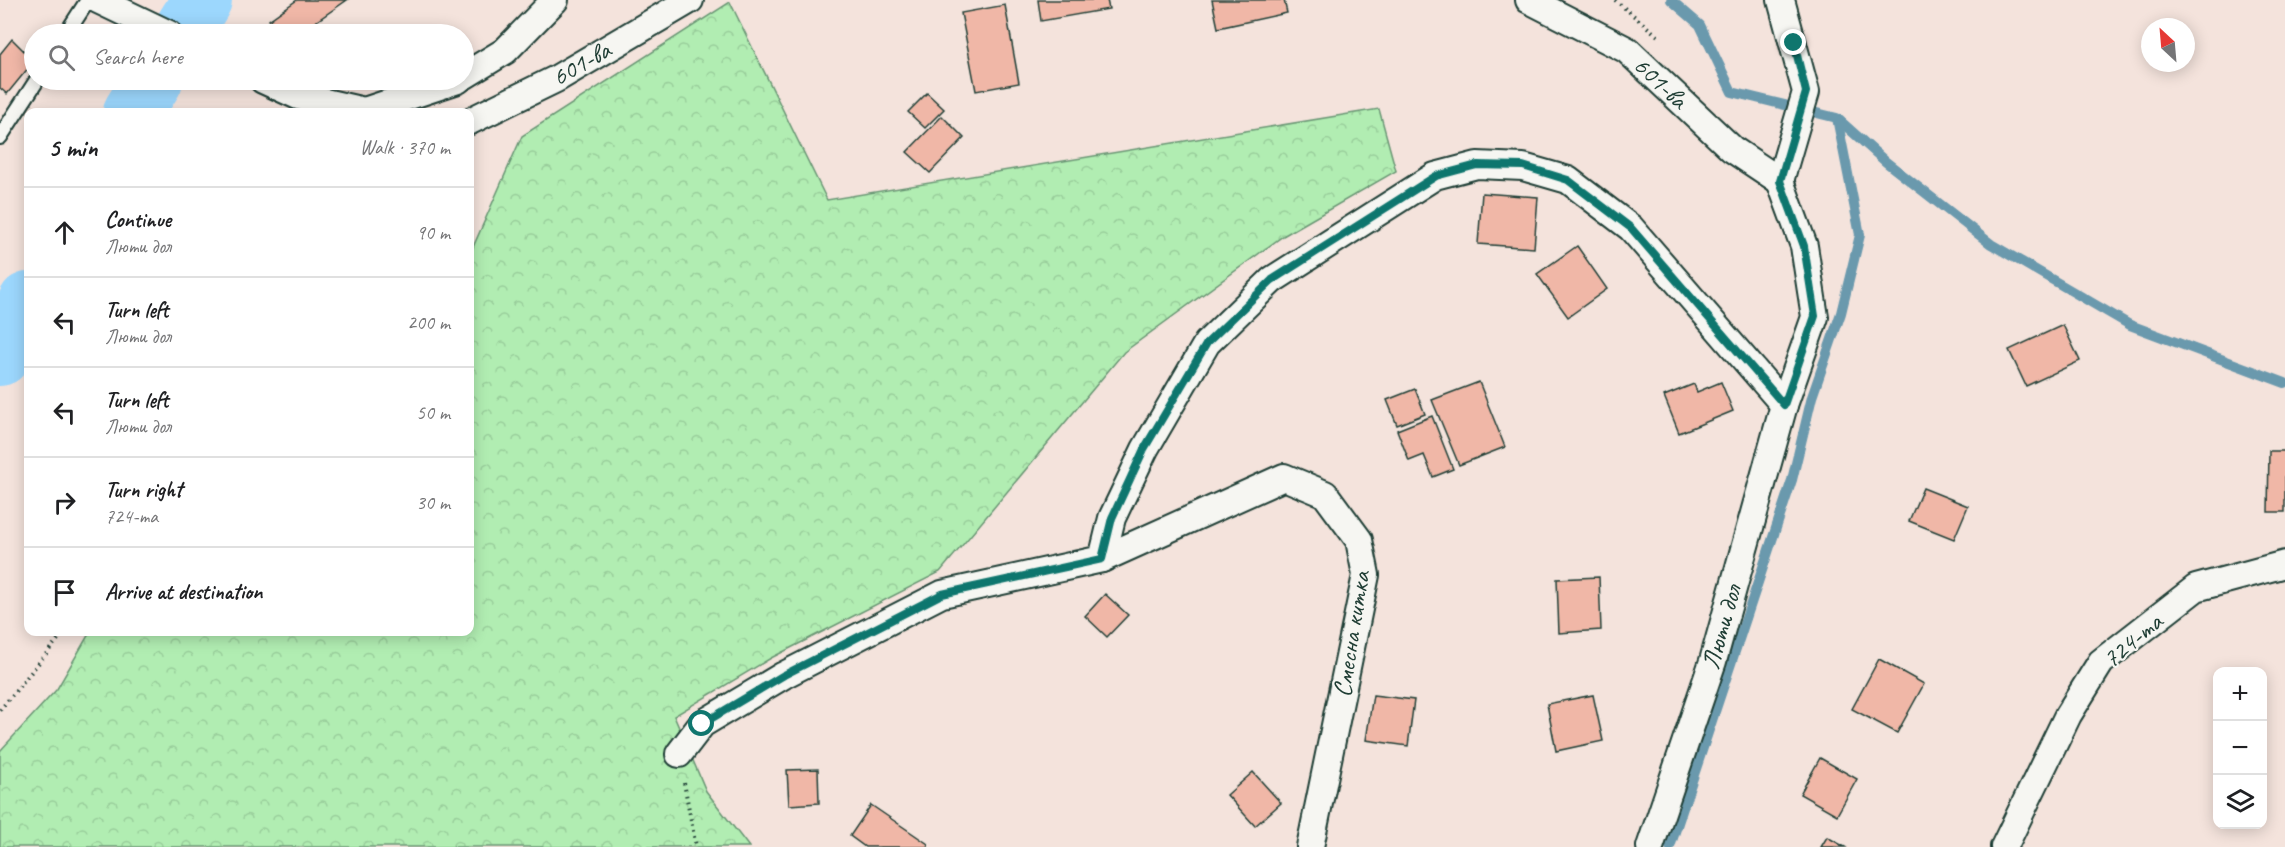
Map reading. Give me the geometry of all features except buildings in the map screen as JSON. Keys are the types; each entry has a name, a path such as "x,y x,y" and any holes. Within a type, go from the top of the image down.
{"street":[{"path":"98,0 148,24"},
{"path":"474,70 505,51 555,0"},
{"name":"601-ва","path":"474,119 556,79 690,0"},
{"name":"601-ва","path":"1529,0 1627,50 1732,148 1780,181"},
{"path":"1780,181 1806,92 1781,0"},
{"path":"277,90 296,104 332,108"},
{"path":"378,108 430,90"},
{"path":"679,754 702,724 784,675 942,594 1102,559 1112,518 1144,449 1207,343 1272,280 1436,176 1477,165 1523,166 1568,180 1631,228 1784,405"},
{"name":"Люти дол","path":"1650,847 1713,661 1784,405 1815,316 1804,246 1780,181"},
{"name":"Смесна китка","path":"1102,559 1284,477 1324,494 1359,540 1366,575 1310,847"},
{"name":"724-та","path":"2004,847 2068,715 2101,662 2196,588 2285,564"}],"lane":[{"path":"72,24 88,0"},
{"path":"0,137 31,90"}],"path":[{"path":"0,710 61,636"},
{"path":"679,754 696,847"}],"green space":[{"path":"730,2 827,200 1379,109 1396,171 1283,236 1124,352 940,572 771,658 674,716 706,791 749,847 0,847 0,751 57,689 88,636 474,636 474,245 522,136"}],"waterway":[{"path":"187,24 202,0"},
{"path":"1670,847 1792,480 1812,397 1841,313 1860,235 1837,118 1732,92 1700,25 1671,0"},
{"path":"136,108 147,90"},
{"path":"1838,119 1886,162 1991,244 2130,325 2285,383"},
{"path":"0,356 24,310"}],"route":[{"path":"702,724 784,675 942,594 1102,559 1112,518 1144,449 1207,343 1272,280 1436,176 1477,165 1523,166 1568,180 1631,228 1784,405 1815,316 1804,246 1780,181 1806,92 1794,43"}]}
